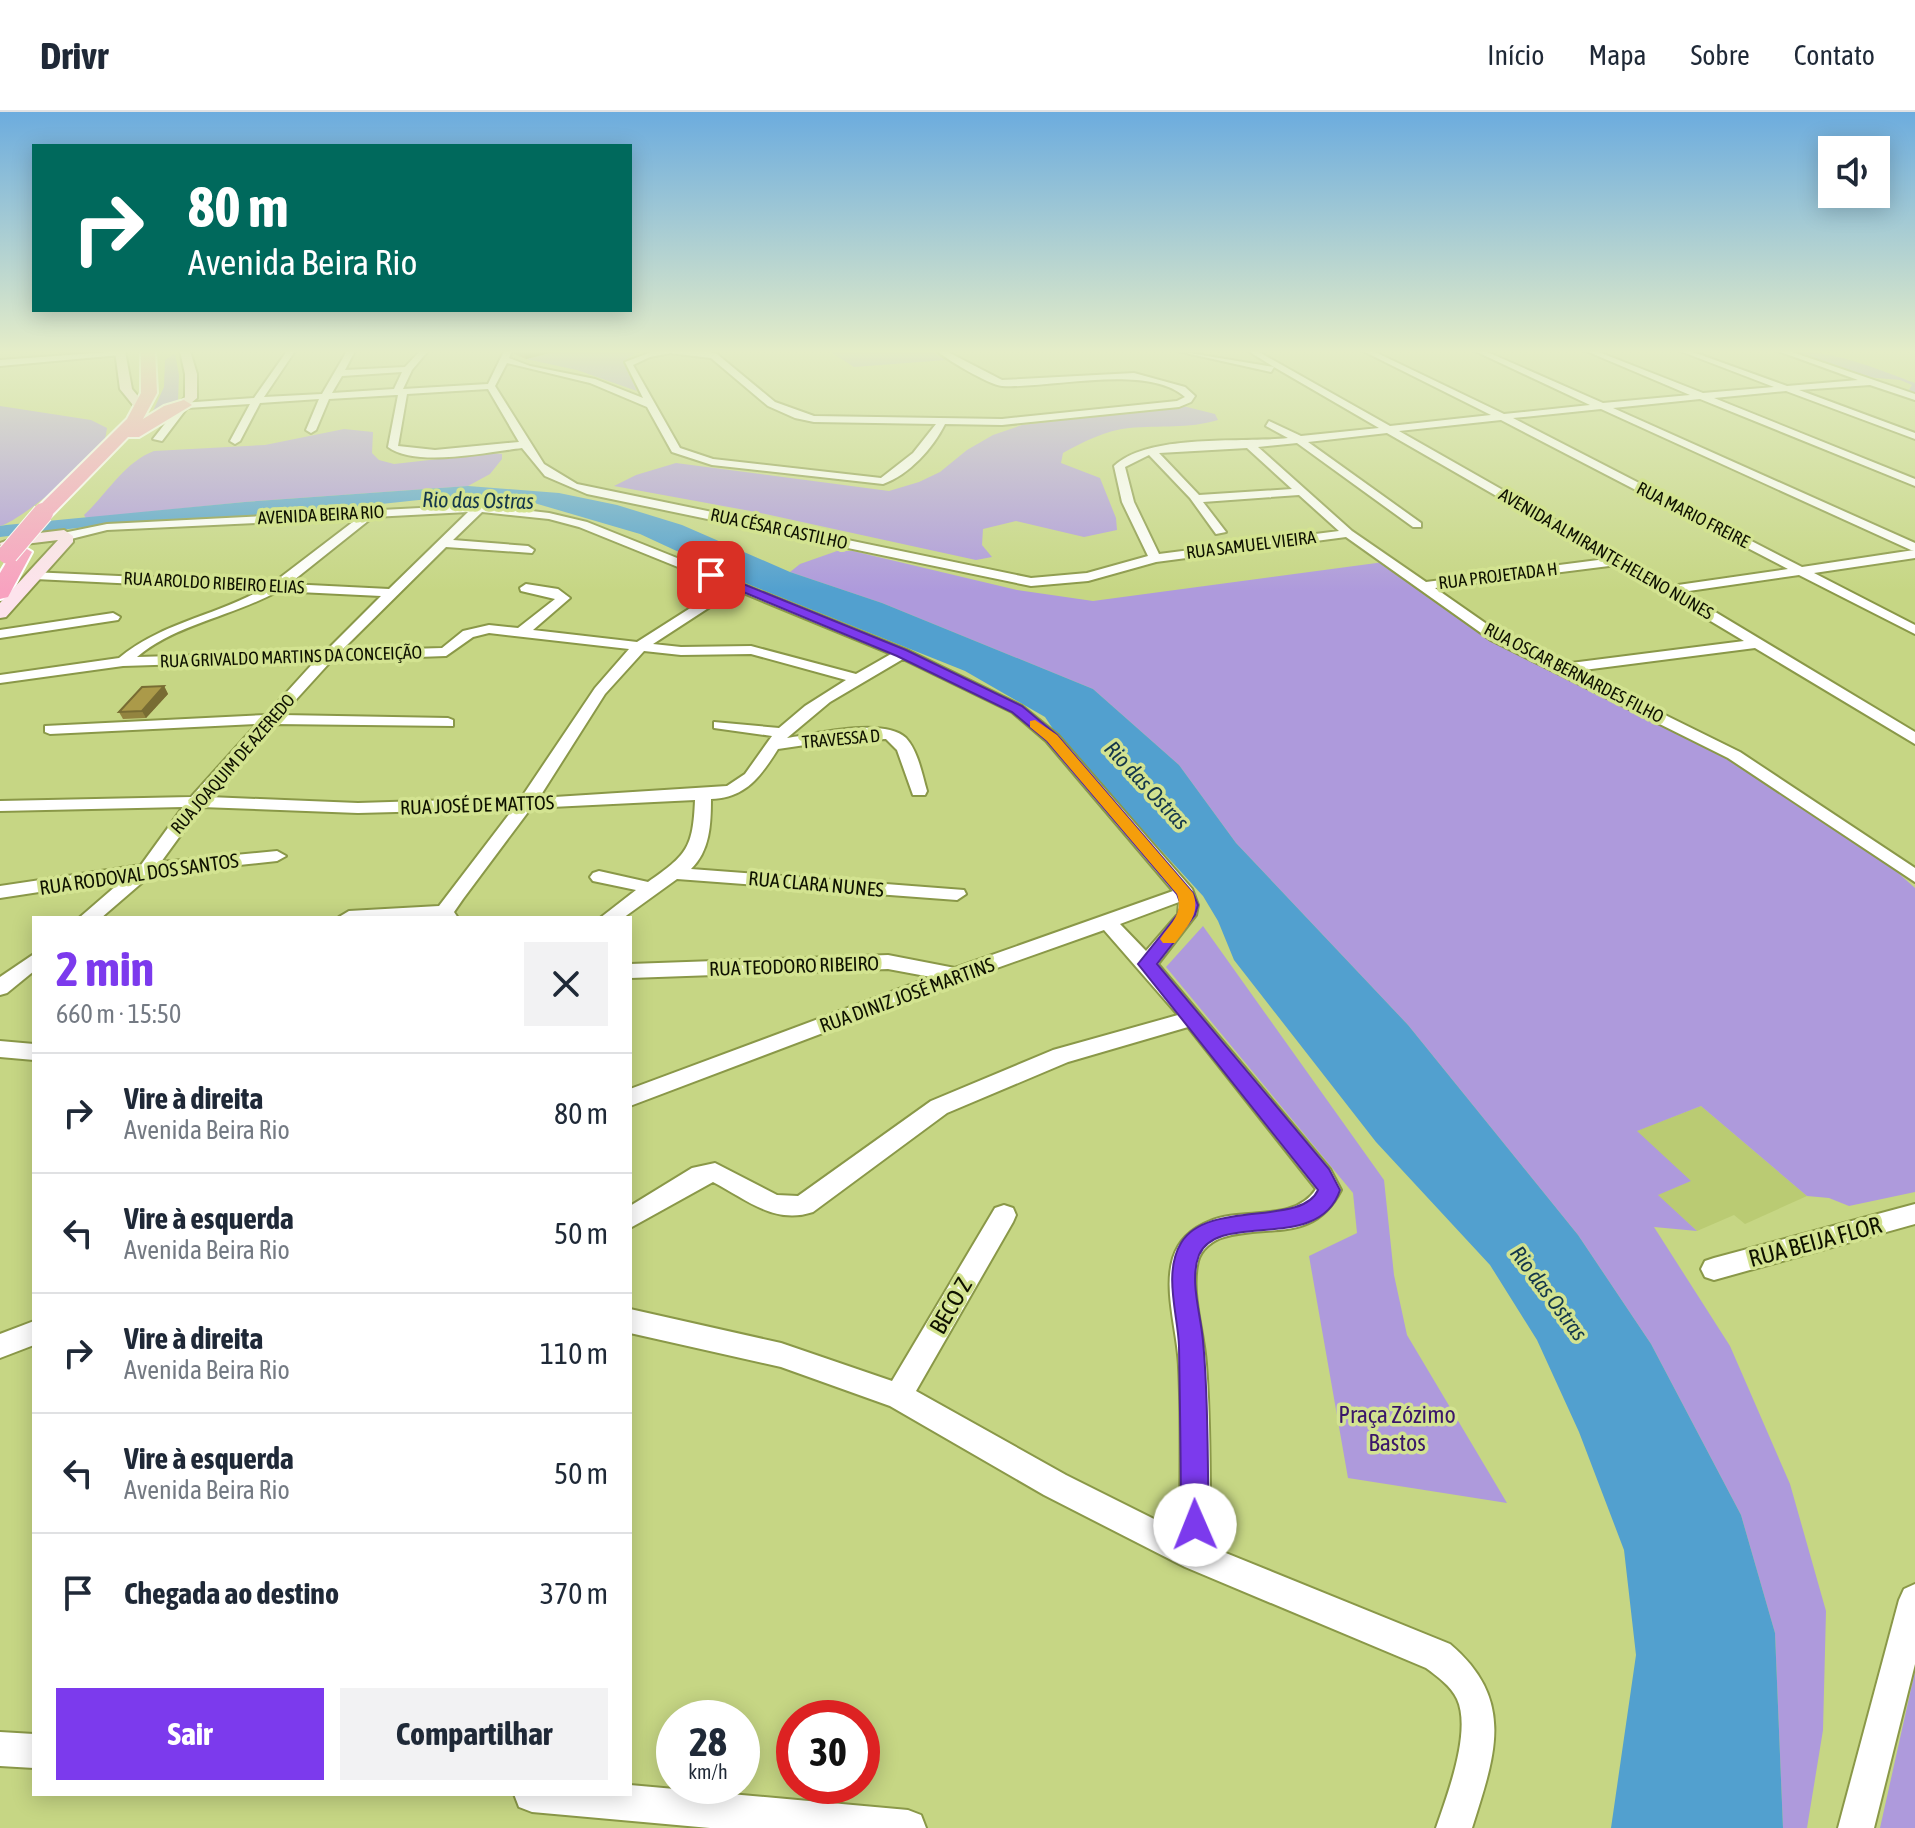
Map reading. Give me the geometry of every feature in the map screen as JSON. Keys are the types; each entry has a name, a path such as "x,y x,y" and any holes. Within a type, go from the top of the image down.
{"highway":[{"path":"50,513 122,431"},
{"path":"0,592 7,554 137,431"}],"main road":[{"path":"0,613 68,539 67,536 42,537 7,554"}],"street":[{"path":"158,439 164,431"},
{"path":"235,441 240,431"},
{"path":"396,431 393,447 405,454 523,445"},
{"name":"RUA CÉSAR CASTILHO","path":"517,431 537,467 550,477 591,492 1020,580 1062,581 1088,577 1155,558"},
{"path":"668,431 676,450 690,457 879,482 890,479 937,431"},
{"path":"1283,431 1417,525"},
{"path":"1155,558 1128,502 1119,466 1127,458 1151,451 1250,445 1381,431"},
{"name":"AVENIDA ALMIRANTE HELENO NUNES","path":"1394,431 1671,590 1915,739"},
{"name":"RUA MARIO FREIRE","path":"1530,431 1915,630"},
{"path":"1659,431 1915,547"},
{"path":"1790,431 1915,483"},
{"name":"RUA OSCAR BERNARDES FILHO","path":"1250,445 1348,533 1496,637 1734,755 1915,876"},
{"path":"1151,451 1194,496"},
{"path":"1220,532 1195,499 1303,491"},
{"name":"AVENIDA BEIRA RIO","path":"67,536 107,527 373,511 479,508 549,516 583,524 902,653 1017,709 1052,738 1185,893"},
{"name":"RUA JOAQUIM DE AZEREDO","path":"91,916 147,869 196,802 270,719 330,654 479,508"},
{"path":"123,662 148,641 239,606 278,586 373,511"},
{"name":"RUA SAMUEL VIEIRA","path":"1155,558 1348,533"},
{"path":"444,543 528,550"},
{"path":"1671,590 1915,554"},
{"name":"RUA PROJETADA H","path":"1423,586 1620,561"},
{"name":"RUA AROLDO RIBEIRO ELIAS","path":"35,575 393,593"},
{"path":"398,916 447,915 477,865 526,804 588,706 641,646 736,585"},
{"path":"522,632 564,598 553,592 526,588"},
{"path":"0,634 113,617"},
{"name":"RUA GRIVALDO MARTINS DA CONCEIÇÃO","path":"0,679 123,662 446,652 478,630 708,653 751,650 858,679"},
{"path":"1561,669 1760,643"},
{"name":"RUA JOSÉ DE MATTOS","path":"0,806 196,802 358,808 703,797 743,786 756,773 778,739 858,679 902,653"},
{"path":"50,729 270,719 448,723"},
{"path":"719,725 778,739"},
{"name":"TRAVESSA D","path":"778,739 890,735 899,740 919,791"},
{"path":"613,916 688,862 699,841 703,797"},
{"name":"RUA RODOVAL DOS SANTOS","path":"0,892 147,869 277,856"},
{"name":"RUA CLARA NUNES","path":"675,873 957,894"},
{"path":"599,877 651,888"},
{"path":"1147,964 1187,915 1189,905 1185,893"},
{"name":"RUA DINIZ JOSÉ MARTINS","path":"632,1097 956,975 1185,893"},
{"path":"1108,923 1147,964 1322,1176 1329,1190 1325,1200 1306,1214 1227,1226 1203,1235 1190,1248 1185,1265 1185,1293 1191,1341 1196,1556"},
{"name":"RUA TEODORO RIBEIRO","path":"632,971 888,962 956,975"},
{"path":"0,988 32,963"},
{"path":"632,1217 700,1175 715,1172 735,1180 776,1206 792,1209 804,1205 939,1107 1061,1056 1191,1019"},
{"path":"0,1049 32,1052"},
{"name":"RUA BEIJA FLOR","path":"1714,1269 1915,1214"},
{"name":"BECO Z","path":"898,1396 1004,1215"},
{"path":"632,1321 781,1355 898,1396 1055,1485 1196,1556 1438,1656 1462,1677 1474,1698 1477,1717 1475,1745 1454,1828"},
{"path":"0,1346 32,1339"},
{"path":"1856,1828 1915,1600"},
{"path":"0,1749 32,1751"},
{"path":"554,1796 908,1828"}],"shaded area":[{"path":"1701,1106 1807,1196 1745,1224 1734,1215 1697,1231 1657,1195 1690,1181 1636,1131"}],"green space":[{"path":"0,431 106,431 98,450 72,475 23,514 0,526"},
{"path":"334,431 364,431 373,432 372,453 379,460 394,464 492,453 502,454 502,459 490,474 468,486 245,502 86,518 84,515 133,463 154,451 265,445"},
{"path":"1004,431 1112,431 1063,453 1061,463 1100,478 1116,518 1117,530 1084,537 1016,521 983,529 982,545 992,557 976,560 756,512 614,486 636,475 676,463 889,491 940,472 967,450"},
{"path":"837,551 853,551 1017,590 1093,601 1384,562 1493,641 1733,760 1887,863 1915,888 1915,1192 1849,1206 1829,1198 1807,1196 1701,1106 1637,1131 1691,1181 1658,1195 1697,1231 1654,1227 1730,1346 1790,1484 1826,1611 1823,1730 1807,1828 1783,1828 1775,1633 1741,1515 1651,1344 1578,1235 1408,1025 1236,843 1179,765 1093,689 882,603 790,572 800,564"},
{"name":"Praça Zózimo Bastos","path":"1203,926 1384,1180 1394,1275 1407,1335 1507,1503 1348,1478 1309,1256 1357,1233 1353,1193 1166,967"},
{"path":"1915,1672 1915,1828 1880,1828 1911,1689"}],"water":[{"name":"Rio das Ostras","path":"468,486 559,493 617,505 682,525 790,572 882,603 1093,689 1179,765 1236,843 1408,1025 1578,1235 1651,1344 1741,1515 1775,1633 1783,1828 1611,1828 1636,1655 1624,1550 1579,1432 1537,1340 1490,1265 1376,1142 1234,960 1218,921 1203,896 1061,741 1045,717 965,671 750,585 640,534 524,500 419,500 305,512 112,524 0,537 0,526 6,525 245,502"}],"building":[{"path":"164,686 142,711 119,712 142,687"}],"slow traffic":[{"path":"1035,724 1052,738 1109,802 1185,893 1189,905 1187,915 1169,939"}],"route":[{"path":"711,575 902,653 1017,709 1052,738 1185,893 1189,905 1187,915 1147,964 1322,1176 1329,1190 1325,1200 1306,1214 1227,1226 1203,1235 1190,1248 1185,1265 1185,1293 1191,1341 1195,1525"}]}
